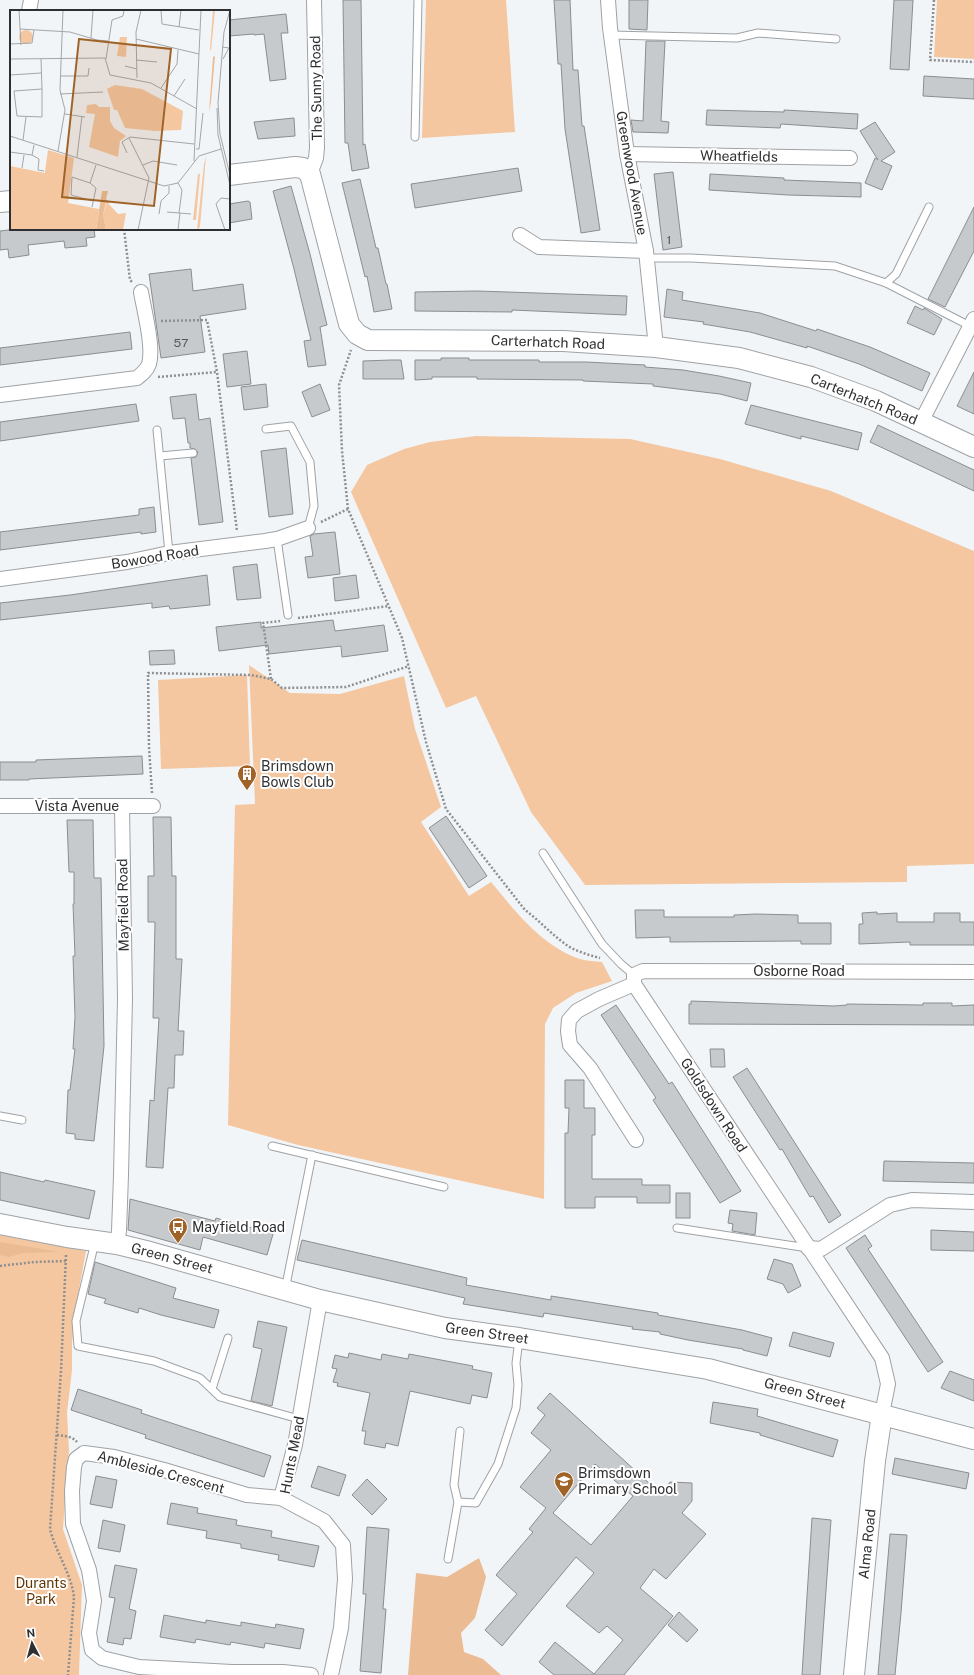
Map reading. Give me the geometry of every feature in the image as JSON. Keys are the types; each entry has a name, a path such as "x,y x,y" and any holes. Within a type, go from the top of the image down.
{"street":[{"path":"29,10 31,0"},
{"name":"The Sunny Road","path":"310,174 318,148 314,0"},
{"name":"Greenwood Avenue","path":"608,0 611,35 627,154 646,255 656,347"},
{"name":"Wheatfields","path":"627,154 850,158"},
{"path":"230,175 295,167 303,168 310,174 349,324 357,334"},
{"path":"0,202 10,201"},
{"path":"520,235 538,247 646,255"},
{"path":"0,395 137,378 146,370 149,364 150,350 141,292"},
{"path":"921,422 973,324"},
{"name":"Carterhatch Road","path":"357,334 368,340 378,341 563,341 656,347 739,358 811,377 876,401 974,447"},
{"name":"Bowood Road","path":"0,579 127,562 170,553 277,539 308,528"},
{"name":"Vista Avenue","path":"0,806 153,806"},
{"name":"Mayfield Road","path":"117,1244 121,1175 125,999 122,806"},
{"name":"Osborne Road","path":"634,979 643,971 974,972"},
{"path":"634,979 577,1011 569,1020 568,1031 570,1045 590,1068 636,1140"},
{"name":"Goldsdown Road","path":"634,979 808,1248 882,1358 888,1384 882,1414"},
{"path":"808,1248 821,1249 890,1205 912,1200 974,1202"},
{"name":"Green Street","path":"0,1224 67,1237 117,1244 320,1300 445,1328 519,1338 708,1369 974,1439"},
{"name":"Hunts Mead","path":"320,1300 295,1445 281,1498 324,1521 343,1545 345,1579 341,1628 331,1675"},
{"name":"Alma Road","path":"854,1675 875,1461 882,1414"},
{"name":"Ambleside Crescent","path":"281,1498 247,1496 164,1470 114,1457 84,1452 76,1459 72,1491 73,1524 89,1570 94,1601 89,1633 92,1650 102,1658 139,1667 232,1672 283,1672 311,1675"}],"lane":[{"path":"415,137 418,0"},
{"path":"611,35 737,38 758,33 836,39"},
{"path":"886,283 896,274 929,207"},
{"path":"646,255 835,266 886,283 973,324"},
{"path":"266,429 291,426 310,462 314,506 308,528"},
{"path":"157,430 170,553"},
{"path":"160,456 194,453"},
{"path":"277,539 285,618"},
{"path":"543,853 602,944 634,979"},
{"path":"0,1116 22,1120"},
{"path":"272,1146 444,1187"},
{"path":"285,1290 312,1155"},
{"path":"677,1228 808,1248"},
{"path":"95,1240 76,1321 78,1346 154,1361 200,1378 220,1397 299,1419"},
{"path":"212,1389 228,1338"},
{"path":"458,1502 476,1503 498,1464 516,1408 518,1385 516,1363 519,1338"},
{"path":"448,1559 458,1502 454,1485 460,1431"}],"path":[{"path":"934,0 930,60 974,62"},
{"path":"124,230 130,280 141,292"},
{"path":"146,321 207,320 217,372 239,544"},
{"path":"357,334 339,384 342,451 348,509 402,638 426,742 446,809 525,910 568,946 587,955 621,964"},
{"path":"137,378 217,372"},
{"path":"308,528 348,509"},
{"path":"297,618 389,606"},
{"path":"271,679 263,623 285,618"},
{"path":"153,806 149,747 148,673 243,675 271,679 282,688 346,687 409,666"},
{"path":"0,1266 34,1262 66,1261"},
{"path":"57,1435 69,1436 75,1439 84,1452"}],"green space":[{"path":"426,0 506,0 515,132 422,138"},
{"path":"937,0 974,0 974,59 934,57"},
{"path":"476,436 630,439 720,459 831,491 974,551 974,864 907,866 907,882 585,885 531,812 476,696 446,708 351,492 367,465 404,449 430,442"},
{"path":"249,665 290,693 340,694 404,676 415,729 441,807 421,822 469,896 491,882 520,916 554,946 580,959 602,962 612,981 576,993 553,1008 545,1024 544,1199 298,1145 228,1125 235,805 255,804"},
{"path":"247,675 250,766 161,769 158,680"},
{"name":"Durants Park","path":"0,1235 86,1251 75,1311 72,1344 72,1370 67,1413 69,1450 63,1529 82,1585 79,1675 0,1675"}],"shaded area":[{"path":"0,1242 60,1252 23,1253 9,1257 0,1255"},
{"path":"479,1558 486,1577 475,1618 461,1633 464,1652 483,1659 501,1675 408,1675 416,1573 447,1577"}],"building":[{"path":"343,0 361,0 363,145 365,144 369,168 352,171 348,143 345,143"},
{"path":"554,0 570,0 573,70 578,70 582,126 584,126 600,230 581,233 565,129 561,64 558,64"},
{"path":"629,0 648,0 647,30 629,29"},
{"path":"894,0 913,0 909,70 890,69"},
{"path":"286,14 288,33 281,33 286,79 270,81 264,34 230,36 230,20"},
{"path":"646,41 665,41 661,121 669,122 668,133 633,132 631,120 643,121"},
{"path":"924,76 974,79 974,99 923,96"},
{"path":"707,110 784,112 784,110 858,114 857,129 781,124 780,128 706,125"},
{"path":"294,118 295,136 258,139 254,122"},
{"path":"875,122 895,152 881,161 892,166 882,190 865,183 875,158 878,160 860,131"},
{"path":"518,168 522,191 415,208 411,184"},
{"path":"673,172 682,247 663,250 654,174"},
{"path":"710,174 784,178 784,180 861,183 861,197 788,195 709,190"},
{"path":"360,179 392,309 374,312 367,276 365,277 342,183"},
{"path":"291,186 310,254 327,325 320,327 326,365 308,367 304,341 311,340 273,191"},
{"path":"250,202 252,219 230,223 230,204"},
{"path":"974,207 974,251 945,307 928,299"},
{"path":"94,230 95,237 86,238 87,246 65,248 64,241 28,245 29,255 9,258 8,249 0,250 0,231"},
{"path":"191,269 193,291 243,284 246,309 200,316 205,352 161,358 149,274"},
{"path":"667,289 683,292 682,300 760,313 816,331 817,329 870,347 930,373 922,391 859,364 807,346 807,348 750,332 703,324 704,322 664,317"},
{"path":"477,291 627,296 626,315 512,310 512,312 415,311 415,292"},
{"path":"915,306 923,310 924,308 942,319 934,335 907,323"},
{"path":"130,332 132,349 0,365 0,348"},
{"path":"247,351 251,384 227,387 223,354"},
{"path":"441,358 469,358 469,360 539,360 539,362 586,362 645,365 645,367 683,370 751,383 747,401 720,394 653,386 653,384 583,380 477,379 477,377 432,377 432,379 415,380 415,360 441,360"},
{"path":"401,360 404,379 363,379 363,361"},
{"path":"974,372 974,414 957,406"},
{"path":"266,384 268,407 244,410 241,387"},
{"path":"320,384 330,410 312,417 302,392"},
{"path":"196,394 199,420 210,418 223,522 199,525 191,458 196,457 198,452 195,449 190,448 190,443 188,443 185,418 173,419 170,397"},
{"path":"136,404 139,421 0,441 0,422"},
{"path":"751,405 862,433 858,450 801,436 801,439 745,424"},
{"path":"878,425 974,470 974,491 870,442"},
{"path":"286,448 293,514 269,517 261,451"},
{"path":"154,507 156,532 141,534 141,532 0,550 0,532 139,515 139,509"},
{"path":"335,532 340,574 308,578 305,557 313,556 310,536 314,534"},
{"path":"257,564 261,598 237,600 233,567"},
{"path":"207,575 210,605 170,609 169,606 152,608 152,603 0,620 0,603 70,595"},
{"path":"356,575 359,598 335,601 333,578"},
{"path":"333,620 335,631 384,625 388,651 342,657 341,646 269,654 268,645 219,651 216,627 261,622 261,628"},
{"path":"174,650 175,664 150,665 149,651"},
{"path":"142,756 143,774 29,780 0,780 0,762 36,762 36,760"},
{"path":"446,816 487,876 469,888 429,828"},
{"path":"153,817 171,817 172,876 176,876 176,959 182,959 178,1031 184,1031 183,1055 175,1055 174,1088 168,1088 163,1168 146,1167 150,1100 154,1101 159,1018 153,1018 155,922 148,922 148,876 154,876"},
{"path":"67,820 93,820 94,878 101,878 104,1046 94,1141 75,1139 75,1134 66,1133 68,1090 70,1090 75,1049 73,1049 75,1017 73,956 75,956 73,904 74,872 69,872"},
{"path":"635,910 664,910 664,917 734,917 734,915 756,914 798,915 798,923 831,923 831,944 801,944 801,941 670,942 670,937 636,938"},
{"path":"877,912 877,914 897,913 897,922 934,922 934,913 960,913 960,922 974,922 974,945 910,945 910,942 859,944 859,924 863,924 862,913"},
{"path":"691,1001 834,1006 847,1004 923,1005 923,1003 952,1003 952,1006 974,1005 974,1025 689,1024 689,1004 691,1004"},
{"path":"616,1005 669,1084 672,1082 741,1191 720,1203 653,1100 656,1098 601,1015"},
{"path":"710,1049 724,1049 725,1067 711,1067"},
{"path":"747,1068 841,1215 829,1223 813,1196 810,1197 782,1149 780,1150 733,1077"},
{"path":"565,1080 584,1080 584,1108 595,1108 595,1135 592,1135 592,1179 642,1179 642,1185 670,1185 670,1203 637,1203 637,1197 595,1197 595,1208 565,1208 565,1133 568,1133 569,1108 565,1108"},
{"path":"884,1161 974,1163 974,1183 883,1181"},
{"path":"0,1172 95,1191 89,1219 0,1200"},
{"path":"676,1193 690,1193 690,1218 676,1218"},
{"path":"130,1199 215,1221 216,1218 273,1234 267,1255 203,1237 200,1250 128,1230"},
{"path":"730,1210 757,1213 755,1235 732,1231 733,1224 728,1223"},
{"path":"931,1230 974,1232 974,1251 931,1250"},
{"path":"865,1235 872,1246 868,1249 943,1362 928,1372 846,1248"},
{"path":"302,1240 467,1278 466,1285 551,1300 551,1296 658,1313 658,1315 742,1330 772,1338 767,1356 743,1349 660,1334 660,1332 632,1329 633,1327 544,1313 543,1317 463,1304 465,1298 297,1260"},
{"path":"774,1259 792,1264 801,1286 788,1293 783,1284 767,1279"},
{"path":"95,1262 176,1288 173,1298 219,1310 214,1328 139,1308 138,1313 104,1303 106,1299 88,1294"},
{"path":"258,1321 287,1327 272,1406 251,1401 262,1349 253,1347"},
{"path":"793,1332 834,1343 830,1357 789,1346"},
{"path":"349,1353 381,1360 382,1354 408,1359 409,1354 473,1366 472,1369 492,1373 487,1398 472,1395 470,1404 410,1391 398,1446 386,1443 385,1448 364,1444 366,1431 362,1431 370,1393 337,1386 338,1383 333,1382 337,1369 332,1368 335,1355 348,1358"},
{"path":"950,1371 974,1380 974,1401 941,1388"},
{"path":"78,1389 142,1410 141,1413 271,1456 264,1477 145,1438 146,1435 71,1410"},
{"path":"550,1393 661,1494 670,1482 692,1483 692,1501 682,1513 706,1534 666,1579 654,1569 640,1588 673,1616 624,1675 554,1675 539,1662 555,1642 594,1674 623,1640 607,1626 599,1633 566,1606 594,1573 576,1557 502,1646 485,1630 517,1594 496,1575 533,1532 529,1529 546,1508 520,1487 551,1450 531,1433 545,1415 537,1408","holes":["595,1464 633,1496 591,1545 553,1513"]},
{"path":"713,1402 758,1409 757,1416 838,1440 833,1457 760,1435 760,1433 710,1423"},
{"path":"895,1458 969,1473 966,1489 892,1474"},
{"path":"318,1466 346,1475 339,1496 311,1487"},
{"path":"96,1476 117,1480 112,1508 90,1504"},
{"path":"367,1479 387,1499 372,1515 352,1495"},
{"path":"171,1503 198,1508 197,1513 237,1520 236,1525 272,1531 271,1537 319,1546 314,1567 278,1560 279,1555 241,1548 241,1544 206,1538 207,1531 167,1524"},
{"path":"812,1518 831,1520 820,1675 802,1675"},
{"path":"103,1520 125,1525 120,1552 98,1548"},
{"path":"367,1527 389,1529 383,1609 386,1609 381,1673 360,1671 366,1594 363,1594"},
{"path":"890,1534 907,1535 901,1613 895,1675 878,1675"},
{"path":"115,1565 137,1569 129,1609 136,1611 131,1639 124,1638 123,1645 107,1642 115,1598 109,1597"},
{"path":"679,1612 698,1630 687,1642 668,1625"},
{"path":"164,1615 206,1623 206,1620 241,1626 241,1622 275,1628 276,1624 304,1629 300,1649 265,1643 264,1648 231,1642 230,1645 196,1639 195,1643 160,1637"}],"place":[{"name":"Brimsdown Bowls Club","path":"247,791"},
{"name":"Mayfield Road","path":"178,1244"},
{"name":"Brimsdown Primary School","path":"564,1498"}]}
